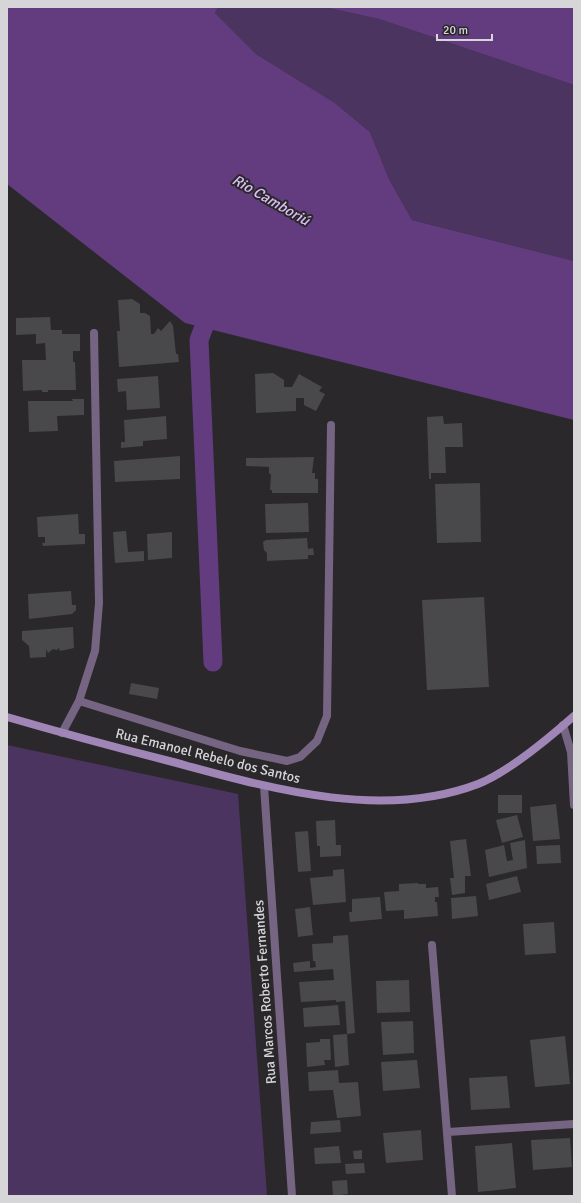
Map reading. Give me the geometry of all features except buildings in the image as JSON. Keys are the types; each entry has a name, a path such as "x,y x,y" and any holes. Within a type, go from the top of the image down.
{"main road":[{"name":"Rua Emanoel Rebelo dos Santos","path":"7,718 264,786 346,798 409,798 451,793 480,783 506,768 574,716"}],"street":[{"path":"62,733 79,701 95,651 99,603 94,333"},
{"path":"79,701 240,751 287,761 300,757 317,741 327,716 331,425"},
{"path":"563,725 570,752 574,805"},
{"name":"Rua Marcos Roberto Fernandes","path":"264,786 292,1196"},
{"path":"432,945 452,1196"},
{"path":"448,1132 574,1124"}],"shaded area":[{"path":"218,7 324,7 379,19 574,85 574,261 412,220 389,179 370,132 335,103 256,54 215,13"},
{"path":"7,745 238,794 267,1196 7,1196"}],"water":[{"name":"Rio Camboriú","path":"7,7 218,7 215,13 256,54 335,103 370,132 389,179 412,220 574,261 574,420 185,323 7,184"},
{"path":"324,7 574,7 574,85 379,19"}],"waterway":[{"path":"212,305 199,340 213,662"}]}
